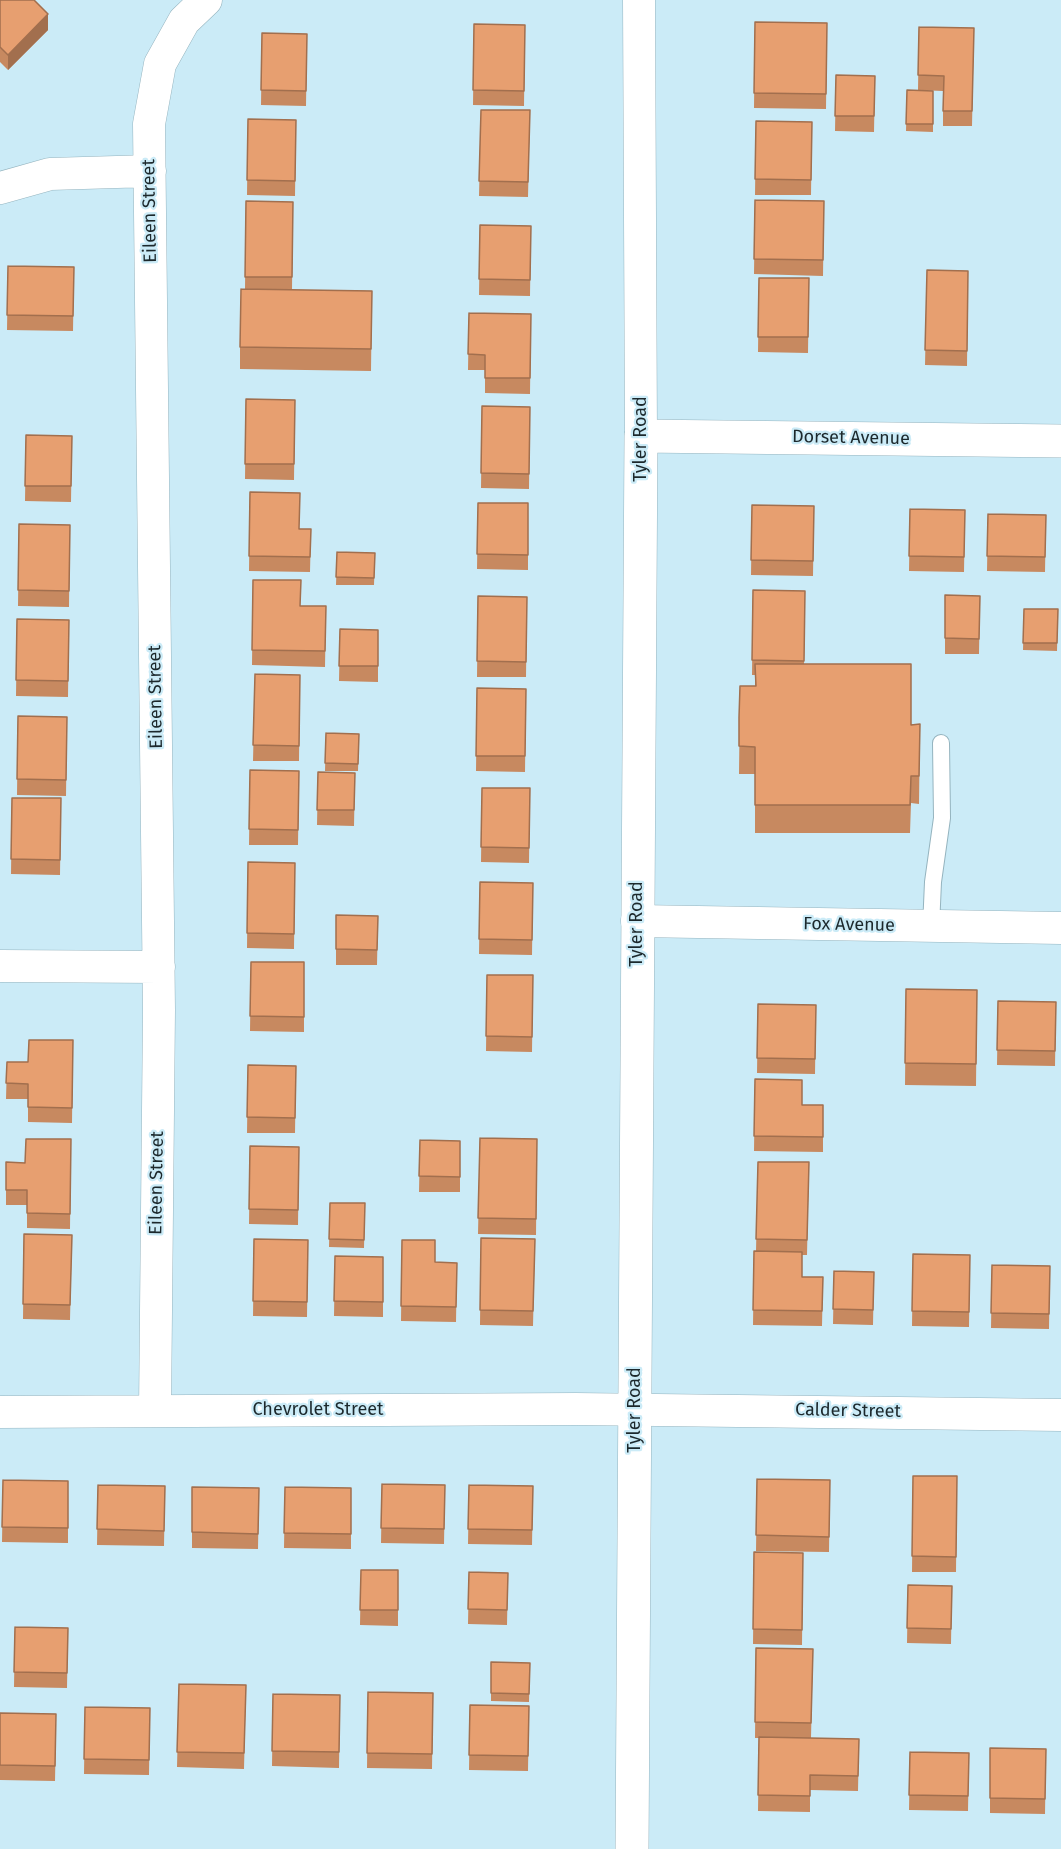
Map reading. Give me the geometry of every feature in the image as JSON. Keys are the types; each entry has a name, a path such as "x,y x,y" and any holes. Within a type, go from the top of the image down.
{"street":[{"name":"Eileen Street","path":"155,1411 159,967 149,124 160,64 184,21 206,0"},
{"name":"Tyler Road","path":"632,1849 641,436 639,0"},
{"path":"0,188 50,174 150,171"},
{"name":"Dorset Avenue","path":"641,436 1061,441"},
{"name":"Fox Avenue","path":"637,921 1061,928"},
{"path":"0,966 159,967"},
{"name":"Chevrolet Street","path":"0,1412 635,1409"},
{"name":"Calder Street","path":"635,1409 1061,1415"}],"lane":[{"path":"931,927 933,882 942,818 941,743"}],"building":[{"path":"0,0 34,0 48,14 8,55 0,47"},
{"path":"755,22 827,23 826,94 754,93"},
{"path":"474,24 525,25 524,91 473,90"},
{"path":"919,27 974,28 972,111 943,111 944,76 918,75"},
{"path":"262,33 307,34 306,91 261,90"},
{"path":"836,75 875,76 874,116 835,116"},
{"path":"907,90 933,91 933,124 906,124"},
{"path":"481,110 530,110 528,182 479,181"},
{"path":"248,119 296,120 295,181 247,180"},
{"path":"756,121 812,122 811,180 755,179"},
{"path":"755,200 824,201 823,260 754,259"},
{"path":"246,201 293,202 292,277 245,277"},
{"path":"480,225 531,226 530,280 479,279"},
{"path":"8,266 74,267 73,316 7,315"},
{"path":"927,270 968,271 967,351 925,350"},
{"path":"759,278 809,278 808,337 758,337"},
{"path":"241,289 372,291 371,349 240,347"},
{"path":"469,313 531,314 530,378 485,378 485,355 468,354"},
{"path":"246,399 295,400 294,464 245,464"},
{"path":"482,406 530,407 529,474 481,473"},
{"path":"26,435 72,436 71,486 25,486"},
{"path":"250,492 300,493 299,529 311,529 310,557 249,556"},
{"path":"478,503 528,503 528,555 477,554"},
{"path":"752,505 814,506 813,561 751,560"},
{"path":"910,509 965,510 964,557 909,556"},
{"path":"988,514 1046,515 1045,557 987,556"},
{"path":"19,524 70,525 69,591 18,590"},
{"path":"337,552 375,553 374,578 336,577"},
{"path":"253,580 301,580 300,606 326,606 325,651 252,650"},
{"path":"753,590 805,591 804,661 752,660"},
{"path":"945,595 980,596 979,639 945,638"},
{"path":"478,596 527,597 526,662 477,661"},
{"path":"1024,609 1058,609 1057,643 1023,643"},
{"path":"17,619 69,620 68,681 16,680"},
{"path":"340,629 378,630 378,666 339,666"},
{"path":"755,664 911,664 911,725 920,724 919,776 911,776 910,805 755,805 755,747 739,746 739,717 740,686 756,686"},
{"path":"255,674 300,675 299,746 253,745"},
{"path":"477,688 526,689 525,756 476,756"},
{"path":"18,716 67,717 66,780 17,779"},
{"path":"326,733 359,734 358,764 325,763"},
{"path":"250,770 299,771 298,830 249,829"},
{"path":"318,772 355,773 354,810 317,810"},
{"path":"482,788 530,788 529,848 481,847"},
{"path":"12,798 61,798 60,860 11,859"},
{"path":"248,862 295,863 294,934 247,933"},
{"path":"480,882 533,883 532,940 479,939"},
{"path":"336,915 378,916 377,950 336,949"},
{"path":"251,962 304,962 304,1017 250,1016"},
{"path":"487,975 533,975 532,1037 486,1036"},
{"path":"906,989 977,990 976,1064 905,1063"},
{"path":"998,1001 1056,1002 1055,1051 997,1050"},
{"path":"758,1004 816,1005 815,1059 757,1058"},
{"path":"29,1040 73,1040 72,1108 28,1107 28,1084 6,1083 7,1062 28,1062"},
{"path":"248,1065 296,1066 295,1118 247,1117"},
{"path":"755,1079 802,1080 802,1105 823,1105 823,1137 754,1136"},
{"path":"480,1138 537,1139 536,1219 478,1218"},
{"path":"26,1139 71,1139 70,1214 27,1213 27,1190 6,1190 6,1162 25,1163"},
{"path":"420,1140 460,1141 460,1177 419,1176"},
{"path":"250,1146 299,1147 298,1210 249,1209"},
{"path":"758,1162 809,1162 807,1240 756,1239"},
{"path":"330,1203 365,1203 364,1240 329,1239"},
{"path":"24,1234 72,1235 70,1305 23,1304"},
{"path":"481,1238 535,1239 533,1311 480,1310"},
{"path":"254,1239 308,1240 307,1302 253,1301"},
{"path":"402,1240 435,1240 435,1262 457,1263 456,1307 401,1306"},
{"path":"754,1251 802,1252 802,1277 823,1277 822,1311 753,1310"},
{"path":"913,1254 970,1255 969,1312 912,1311"},
{"path":"335,1256 383,1257 383,1302 334,1301"},
{"path":"992,1265 1050,1266 1049,1314 991,1313"},
{"path":"834,1271 874,1272 873,1310 833,1309"},
{"path":"913,1476 957,1476 956,1557 912,1556"},
{"path":"757,1479 830,1480 829,1537 756,1535"},
{"path":"3,1480 68,1481 68,1528 2,1527"},
{"path":"382,1484 445,1485 444,1529 381,1528"},
{"path":"98,1485 165,1486 164,1531 97,1529"},
{"path":"469,1485 533,1486 532,1530 468,1529"},
{"path":"192,1487 259,1488 258,1534 192,1532"},
{"path":"285,1487 351,1488 351,1534 284,1533"},
{"path":"754,1552 803,1553 802,1630 753,1629"},
{"path":"361,1570 398,1570 398,1610 360,1610"},
{"path":"469,1572 508,1573 507,1610 468,1609"},
{"path":"908,1585 952,1586 951,1629 907,1628"},
{"path":"15,1627 68,1628 67,1673 14,1672"},
{"path":"756,1648 813,1649 811,1723 755,1722"},
{"path":"491,1662 530,1663 529,1694 491,1693"},
{"path":"179,1684 246,1685 244,1753 177,1752"},
{"path":"368,1692 433,1693 432,1754 367,1753"},
{"path":"273,1694 340,1695 339,1752 272,1751"},
{"path":"470,1705 529,1706 528,1756 469,1755"},
{"path":"85,1707 150,1708 149,1760 84,1759"},
{"path":"0,1713 56,1714 55,1766 0,1765"},
{"path":"759,1737 859,1739 858,1776 810,1775 810,1796 758,1795"},
{"path":"990,1748 1046,1749 1045,1799 990,1798"},
{"path":"910,1752 969,1753 968,1796 909,1795"}]}
